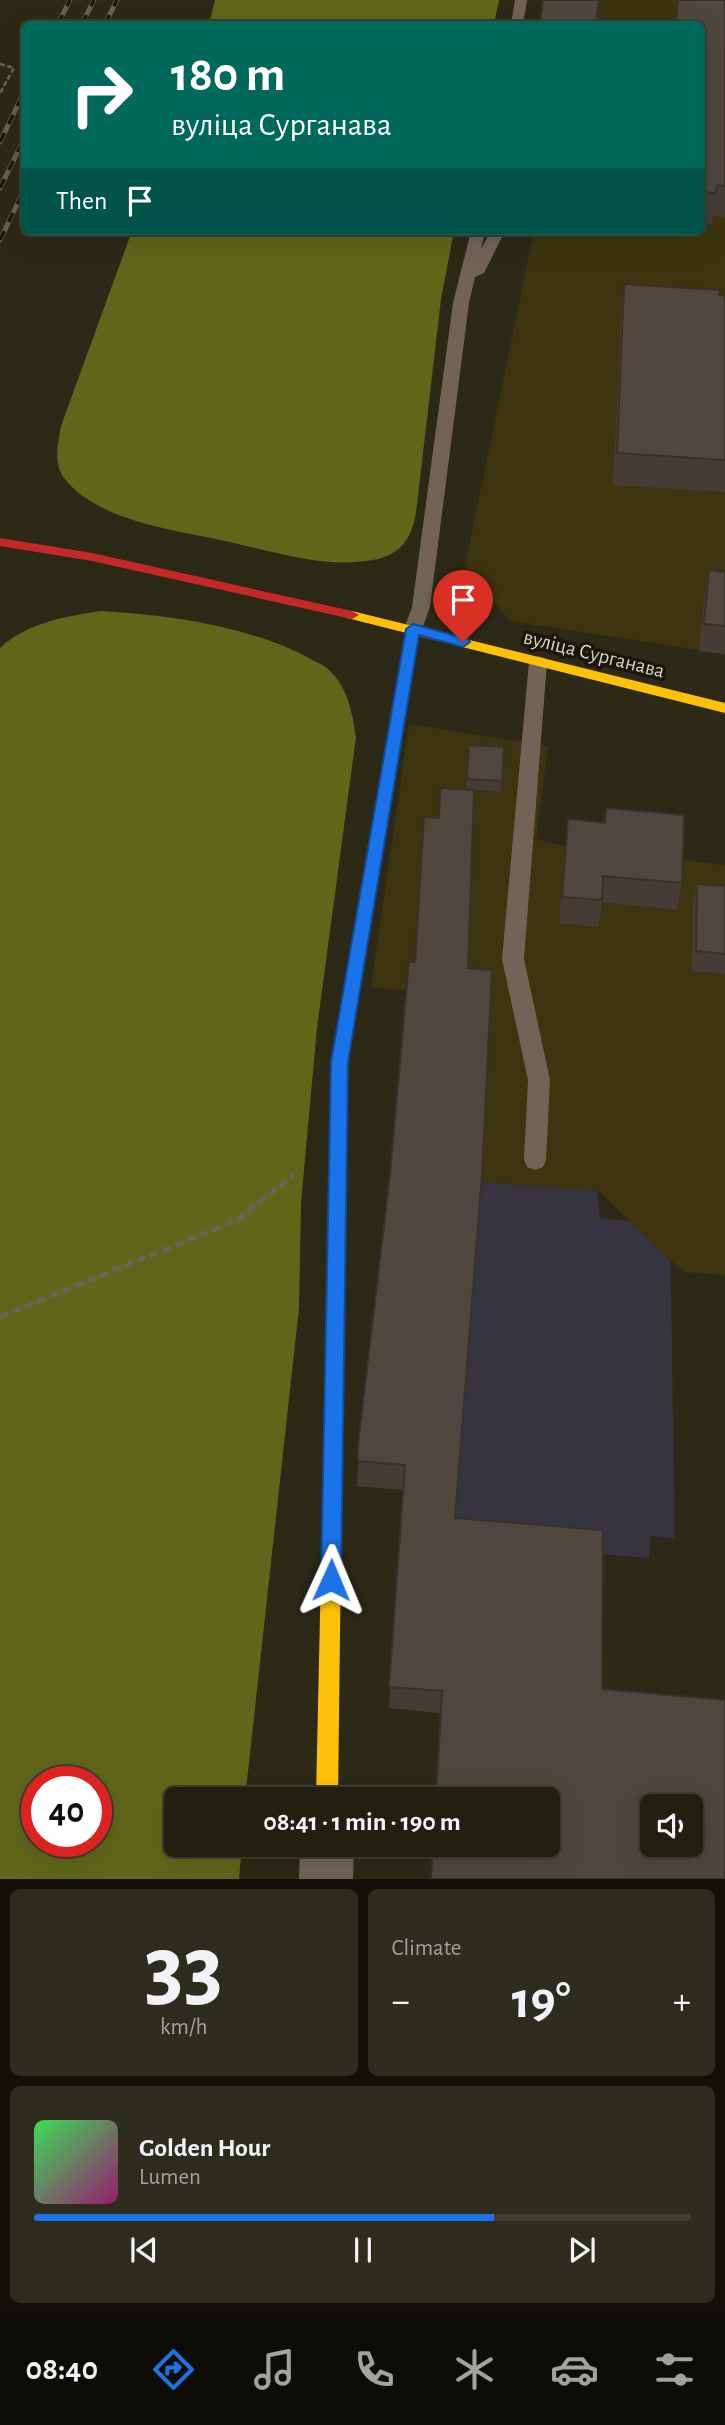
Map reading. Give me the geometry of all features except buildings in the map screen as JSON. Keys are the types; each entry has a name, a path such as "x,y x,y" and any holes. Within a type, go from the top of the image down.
{"street":[{"name":"вуліца Сурганава","path":"0,542 92,557 413,629 725,708"},
{"path":"327,1787 339,1062 413,629"},
{"path":"326,1879 327,1857"}],"lane":[{"path":"518,21 521,0"},
{"path":"413,629 421,607 461,303 477,235"},
{"path":"461,303 496,235"},
{"path":"535,1160 539,1080 513,958 538,662"}],"path":[{"path":"0,64 14,68 0,93"},
{"path":"0,1317 237,1220 338,1141"}],"shaded area":[{"path":"545,0 725,0 725,654 510,621 465,566 533,235 705,235 705,21 542,21"},
{"path":"409,724 548,746 536,839 565,846 725,865 725,1275 683,1272 597,1190 481,1182 407,991 371,987"},
{"path":"481,1182 597,1190 600,1218 670,1225 675,1539 651,1536 649,1558 454,1542 457,1495 356,1486 389,1202"}],"green space":[{"path":"215,0 499,0 495,21 210,21"},
{"path":"131,235 453,235 441,299 416,513 408,538 398,550 383,558 355,562 317,561 156,527 109,511 75,490 64,478 57,459 61,426"},
{"path":"101,611 181,619 235,630 286,647 324,666 335,676 348,700 356,737 317,1028 301,1203 299,1308 246,1787 164,1787 164,1857 241,1857 239,1879 0,1879 0,648 22,632 61,618"}],"railway":[{"path":"60,21 70,0"},
{"path":"84,21 94,0"},
{"path":"106,21 117,0"},
{"path":"0,142 21,98"},
{"path":"0,188 21,145"},
{"path":"0,240 21,196"}],"traffic: fast":[{"path":"338,1138 339,1062 413,629"}],"traffic: slow":[{"path":"352,615 725,708"},
{"path":"327,1787 334,1386"}],"traffic: jam":[{"path":"0,542 92,557 352,615"},
{"path":"334,1386 338,1138"}],"route":[{"path":"331,1580 339,1062 413,629 463,642"}]}
